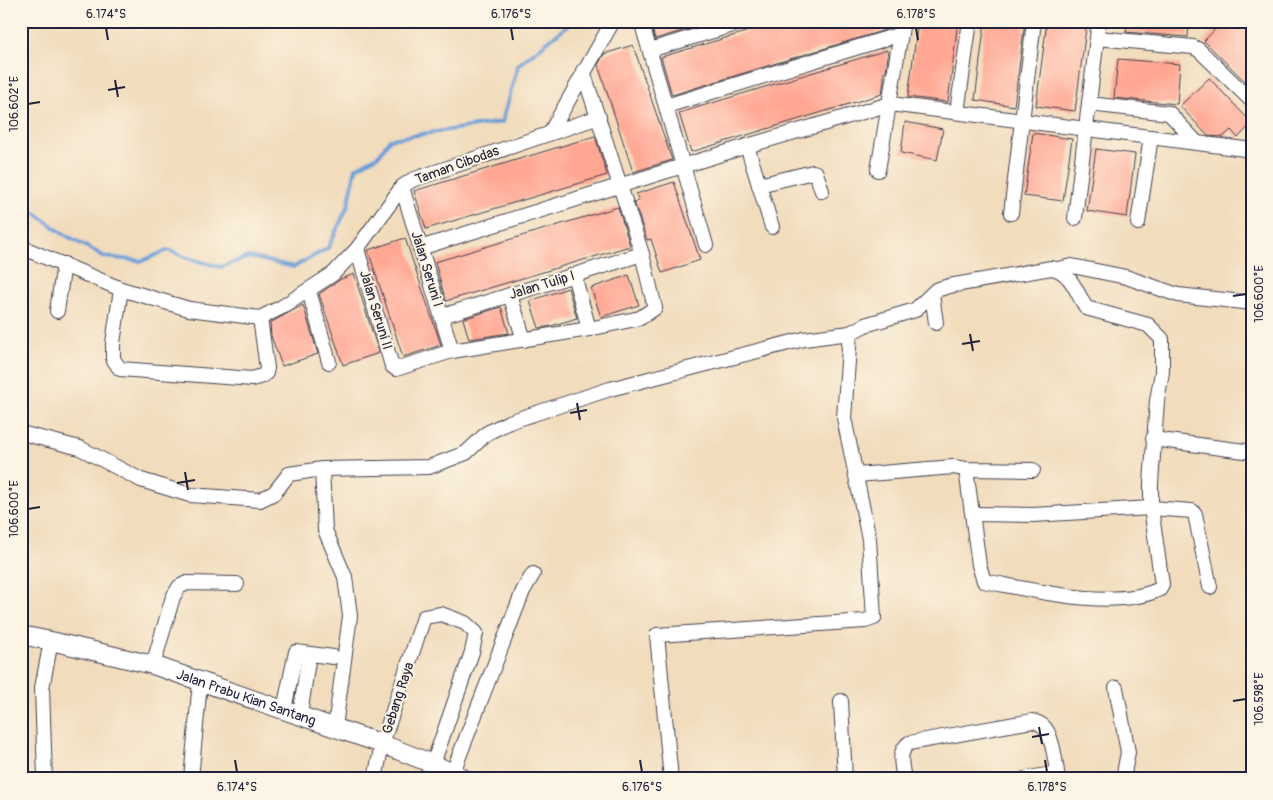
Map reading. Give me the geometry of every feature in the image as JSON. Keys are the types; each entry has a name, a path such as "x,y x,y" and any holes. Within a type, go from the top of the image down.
{"main road":[{"name":"Jalan Prabu Kian Santang","path":"21,636 51,640 153,665 382,744 459,776"}],"street":[{"path":"550,133 613,21"},
{"path":"641,21 706,245"},
{"path":"650,50 746,21"},
{"path":"957,112 970,21"},
{"path":"1011,213 1034,21"},
{"path":"1075,218 1099,21"},
{"path":"666,106 902,28 878,170"},
{"path":"1097,38 1194,47 1252,101"},
{"path":"452,351 589,329 640,318 655,308 642,254 584,71"},
{"path":"420,248 890,104 1252,150"},
{"path":"1089,104 1169,113 1197,143"},
{"name":"Taman Cibodas","path":"260,318 309,291 334,274 358,249 402,187 412,180 600,117"},
{"path":"1138,223 1151,137"},
{"path":"748,146 772,227"},
{"path":"759,185 813,172 816,173 822,191"},
{"name":"Jalan Seruni I","path":"402,187 452,351"},
{"path":"21,247 121,289 189,309 260,318 267,368 266,373 252,378 120,369 113,359 113,343 121,289"},
{"name":"Jalan Seruni II","path":"358,249 392,366 396,369 452,351"},
{"name":"Jalan Tulip I","path":"442,316 642,254"},
{"path":"57,312 64,264"},
{"path":"21,433 80,448 141,480 190,495 260,500 274,493 289,474 322,469 429,467 466,453 487,433 509,422 610,389 804,339 850,333 864,325 915,310 936,290 949,286 1072,266 1126,277 1178,295 1252,303"},
{"path":"966,469 984,581 1070,597 1115,599 1154,592 1160,589 1162,584 1151,508 1151,483 1156,402 1162,372 1162,339 1148,325 1086,308 1067,275 1058,269"},
{"path":"574,275 589,329"},
{"path":"309,291 329,362"},
{"path":"932,294 936,323"},
{"path":"510,295 524,340"},
{"path":"671,779 657,635 865,621 874,618 869,539 844,418 850,333"},
{"path":"1153,438 1252,452"},
{"path":"857,475 953,467 966,469 1033,470"},
{"path":"322,469 325,530 345,577 350,616 335,727"},
{"path":"973,514 1033,515 1151,508 1194,512 1210,587"},
{"path":"459,776 523,591 533,574"},
{"path":"153,665 173,597 179,586 187,583 237,584"},
{"name":"Gebang Raya","path":"375,779 382,744 424,618 441,614 465,624 476,633 472,652 433,764"},
{"path":"45,779 42,688 51,640"},
{"path":"292,712 296,652 333,657"},
{"path":"191,779 200,682"},
{"path":"1116,688 1128,752 1123,779"},
{"path":"841,702 845,779"},
{"path":"904,779 901,759 903,749 909,743 1032,721 1043,725 1047,730 1058,776 1024,779"}],"building":[{"path":"650,21 709,21 709,23 655,39"},
{"path":"780,21 883,21 885,30 672,95 661,57 746,32 754,25 754,29"},
{"path":"918,21 958,21 948,102 908,97"},
{"path":"985,21 1025,21 1014,106 975,100"},
{"path":"1047,21 1087,21 1075,111 1036,106"},
{"path":"1127,21 1189,21 1188,37 1126,32"},
{"path":"1223,21 1252,21 1252,88 1204,41"},
{"path":"633,45 672,160 633,172 598,65 604,54"},
{"path":"887,50 888,56 882,94 691,152 679,113"},
{"path":"1118,59 1180,64 1177,104 1114,98"},
{"path":"1209,78 1252,123 1238,138 1231,130 1223,137 1208,136 1180,106"},
{"path":"905,122 943,129 937,160 901,153"},
{"path":"1033,133 1072,139 1063,201 1024,196"},
{"path":"595,136 607,175 426,229 414,191"},
{"path":"1096,149 1135,154 1127,217 1087,211"},
{"path":"674,182 700,260 662,273 651,239 647,240 634,202 639,201 636,194"},
{"path":"618,207 630,246 446,301 435,262"},
{"path":"405,238 441,345 403,357 368,250"},
{"path":"354,274 379,353 343,365 319,294 341,279"},
{"path":"629,275 639,305 601,317 591,288"},
{"path":"568,288 577,318 539,328 530,301"},
{"path":"303,305 318,354 282,366 271,336 270,323"},
{"path":"501,307 509,333 469,339 463,319"}],"waterway":[{"path":"21,202 62,233 105,257 142,261 168,250 187,258 221,267 249,257 294,267 328,248 348,206 356,168 379,155 390,139 502,122 518,65 573,21"}]}
